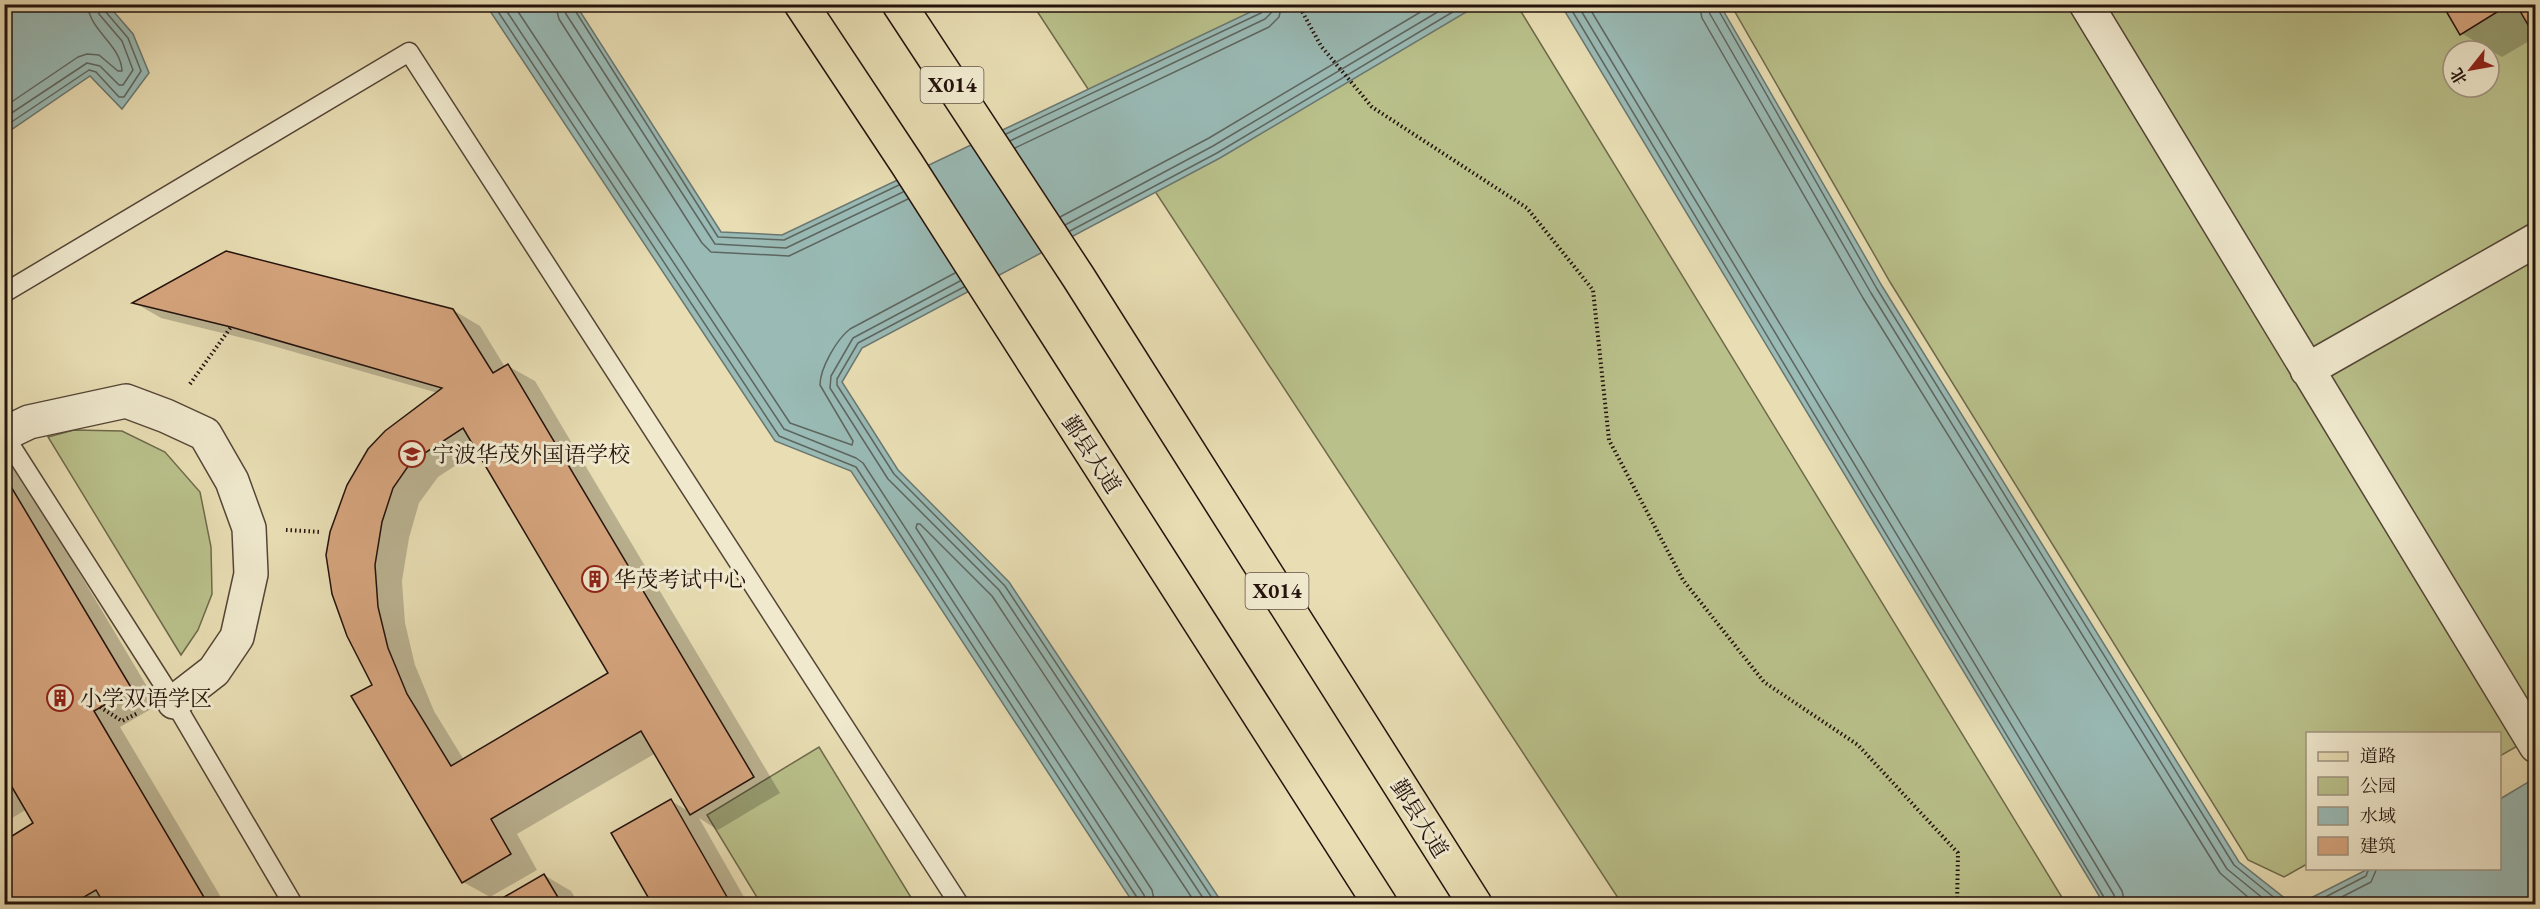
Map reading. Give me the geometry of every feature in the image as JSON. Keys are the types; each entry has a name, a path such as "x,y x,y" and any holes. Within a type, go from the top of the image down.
{"main road":[{"name":"鄞县大道","path":"801,4 907,164 1380,904"},
{"name":"鄞县大道","path":"899,4 1079,278 1475,904"}],"street":[{"path":"2086,4 2535,746"},
{"path":"2307,370 2535,240"},
{"path":"4,434 30,422 126,401 205,434 232,482 249,528 251,574 237,637 214,671 174,702"}],"lane":[{"path":"4,293 409,52 959,904"},
{"path":"4,434 174,702 293,904"}],"path":[{"path":"1298,4 1321,46 1372,107 1527,208 1593,290 1609,440 1683,580 1764,682 1858,745 1958,853 1957,904"},
{"path":"166,416 231,327"}],"green space":[{"path":"1033,5 1517,5 2066,904 1622,904"},
{"path":"1731,5 2535,5 2535,736 2501,755 2501,732 2306,732 2306,865 2284,877 2248,860 1890,282"},
{"path":"74,430 122,431 165,452 200,492 211,547 212,594 198,630 181,655 48,437"},
{"path":"819,747 915,904 761,904 707,815"}],"water":[{"path":"5,4 108,5 133,34 149,73 122,109 90,76 5,134"},
{"path":"486,5 576,5 721,232 782,235 1265,5 1478,5 1220,158 862,348 842,382 898,470 1009,582 1223,904 1134,904 851,471 775,441"},
{"path":"1561,5 1720,5 1882,286 2239,862 2292,904 2104,904"},
{"path":"2535,778 2535,904 2299,904 2366,870 2501,870 2501,798"}],"building":[{"path":"2442,4 2510,4 2460,35"},
{"path":"2516,4 2536,4 2536,27 2531,30"},
{"name":"华茂考试中心","path":"226,251 453,309 493,373 508,364 754,777 690,815 641,731 491,819 511,854 462,883 351,696 372,685 347,636 332,594 326,555 330,532 347,485 368,449 385,431 442,388 231,327 132,303","holes":["463,428 608,673 451,766 407,694 388,648 378,607 375,565 382,522 393,488 411,462"]},
{"name":"小学双语学区","path":"4,475 132,689 94,711 208,904 104,904 96,890 72,904 4,904 4,841 33,823 12,787 4,792 4,676 11,672 4,661"},
{"path":"671,799 731,904 652,904 611,833"},
{"path":"544,874 562,904 492,904"}],"place":[{"name":"宁波华茂外国语学校","path":"412,454"},
{"name":"华茂考试中心","path":"595,579"},
{"name":"小学双语学区","path":"60,698"}]}
